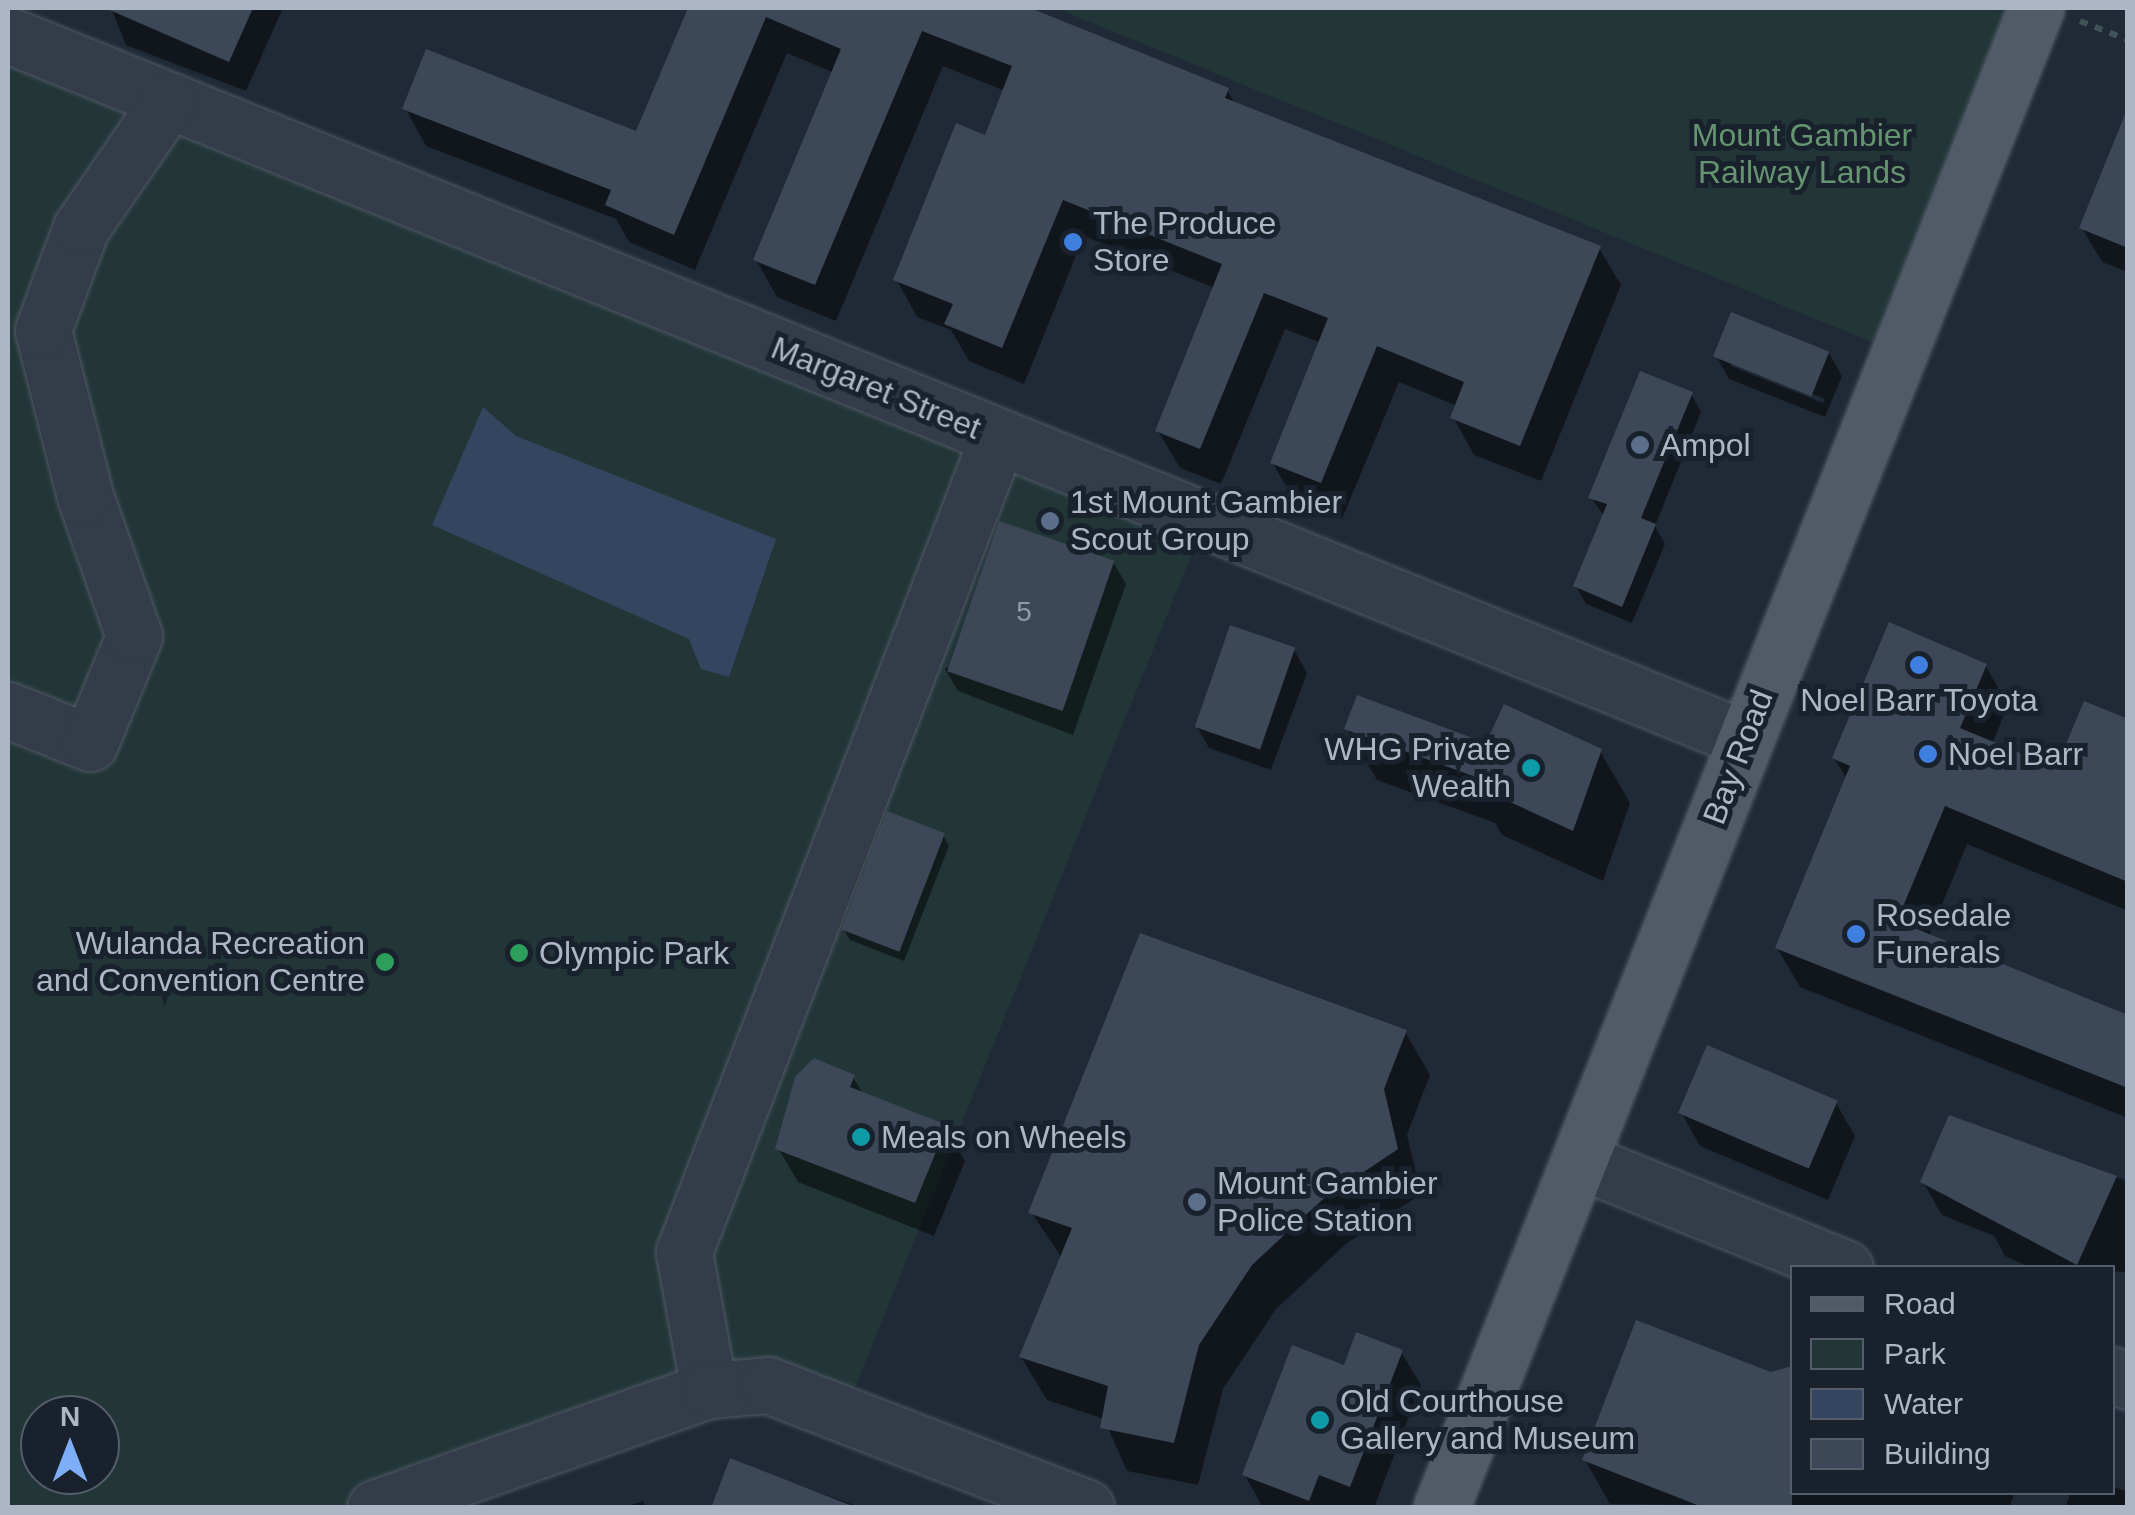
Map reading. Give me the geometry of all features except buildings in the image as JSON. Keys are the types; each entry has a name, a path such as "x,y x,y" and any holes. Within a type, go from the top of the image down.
{"main road":[{"name":"Bay Road","path":"1441,1508 1744,739 2049,11"}],"street":[{"name":"Margaret Street","path":"8,36 1744,739"},
{"path":"8,710 90,743 134,636 84,496 43,330 80,228 169,100"},
{"path":"710,1390 684,1252 998,437"},
{"path":"1580,1161 1838,1265"},
{"path":"375,1508 450,1494 710,1390 768,1385 1086,1508"}],"path":[{"path":"2049,11 2128,40"}],"green space":[{"name":"Mount Gambier Railway Lands","path":"1056,8 2021,8 1882,346"},
{"name":"Olympic Park","path":"8,36 1205,521 845,1412 768,1385 375,1507 8,1507"}],"water":[{"path":"483,407 516,436 776,539 729,677 701,669 689,639 432,525"}],"place":[{"name":"The Produce Store","path":"1073,242"},
{"name":"Ampol","path":"1640,445"},
{"name":"1st Mount Gambier Scout Group","path":"1050,521"},
{"name":"Noel Barr Toyota","path":"1919,665"},
{"name":"Noel Barr","path":"1928,754"},
{"name":"WHG Private Wealth","path":"1531,768"},
{"name":"Rosedale Funerals","path":"1856,934"},
{"name":"Olympic Park","path":"519,953"},
{"name":"Wulanda Recreation and Convention Centre","path":"385,962"},
{"name":"Meals on Wheels","path":"861,1137"},
{"name":"Mount Gambier Police Station","path":"1197,1202"},
{"name":"Old Courthouse Gallery and Museum","path":"1320,1420"}]}
